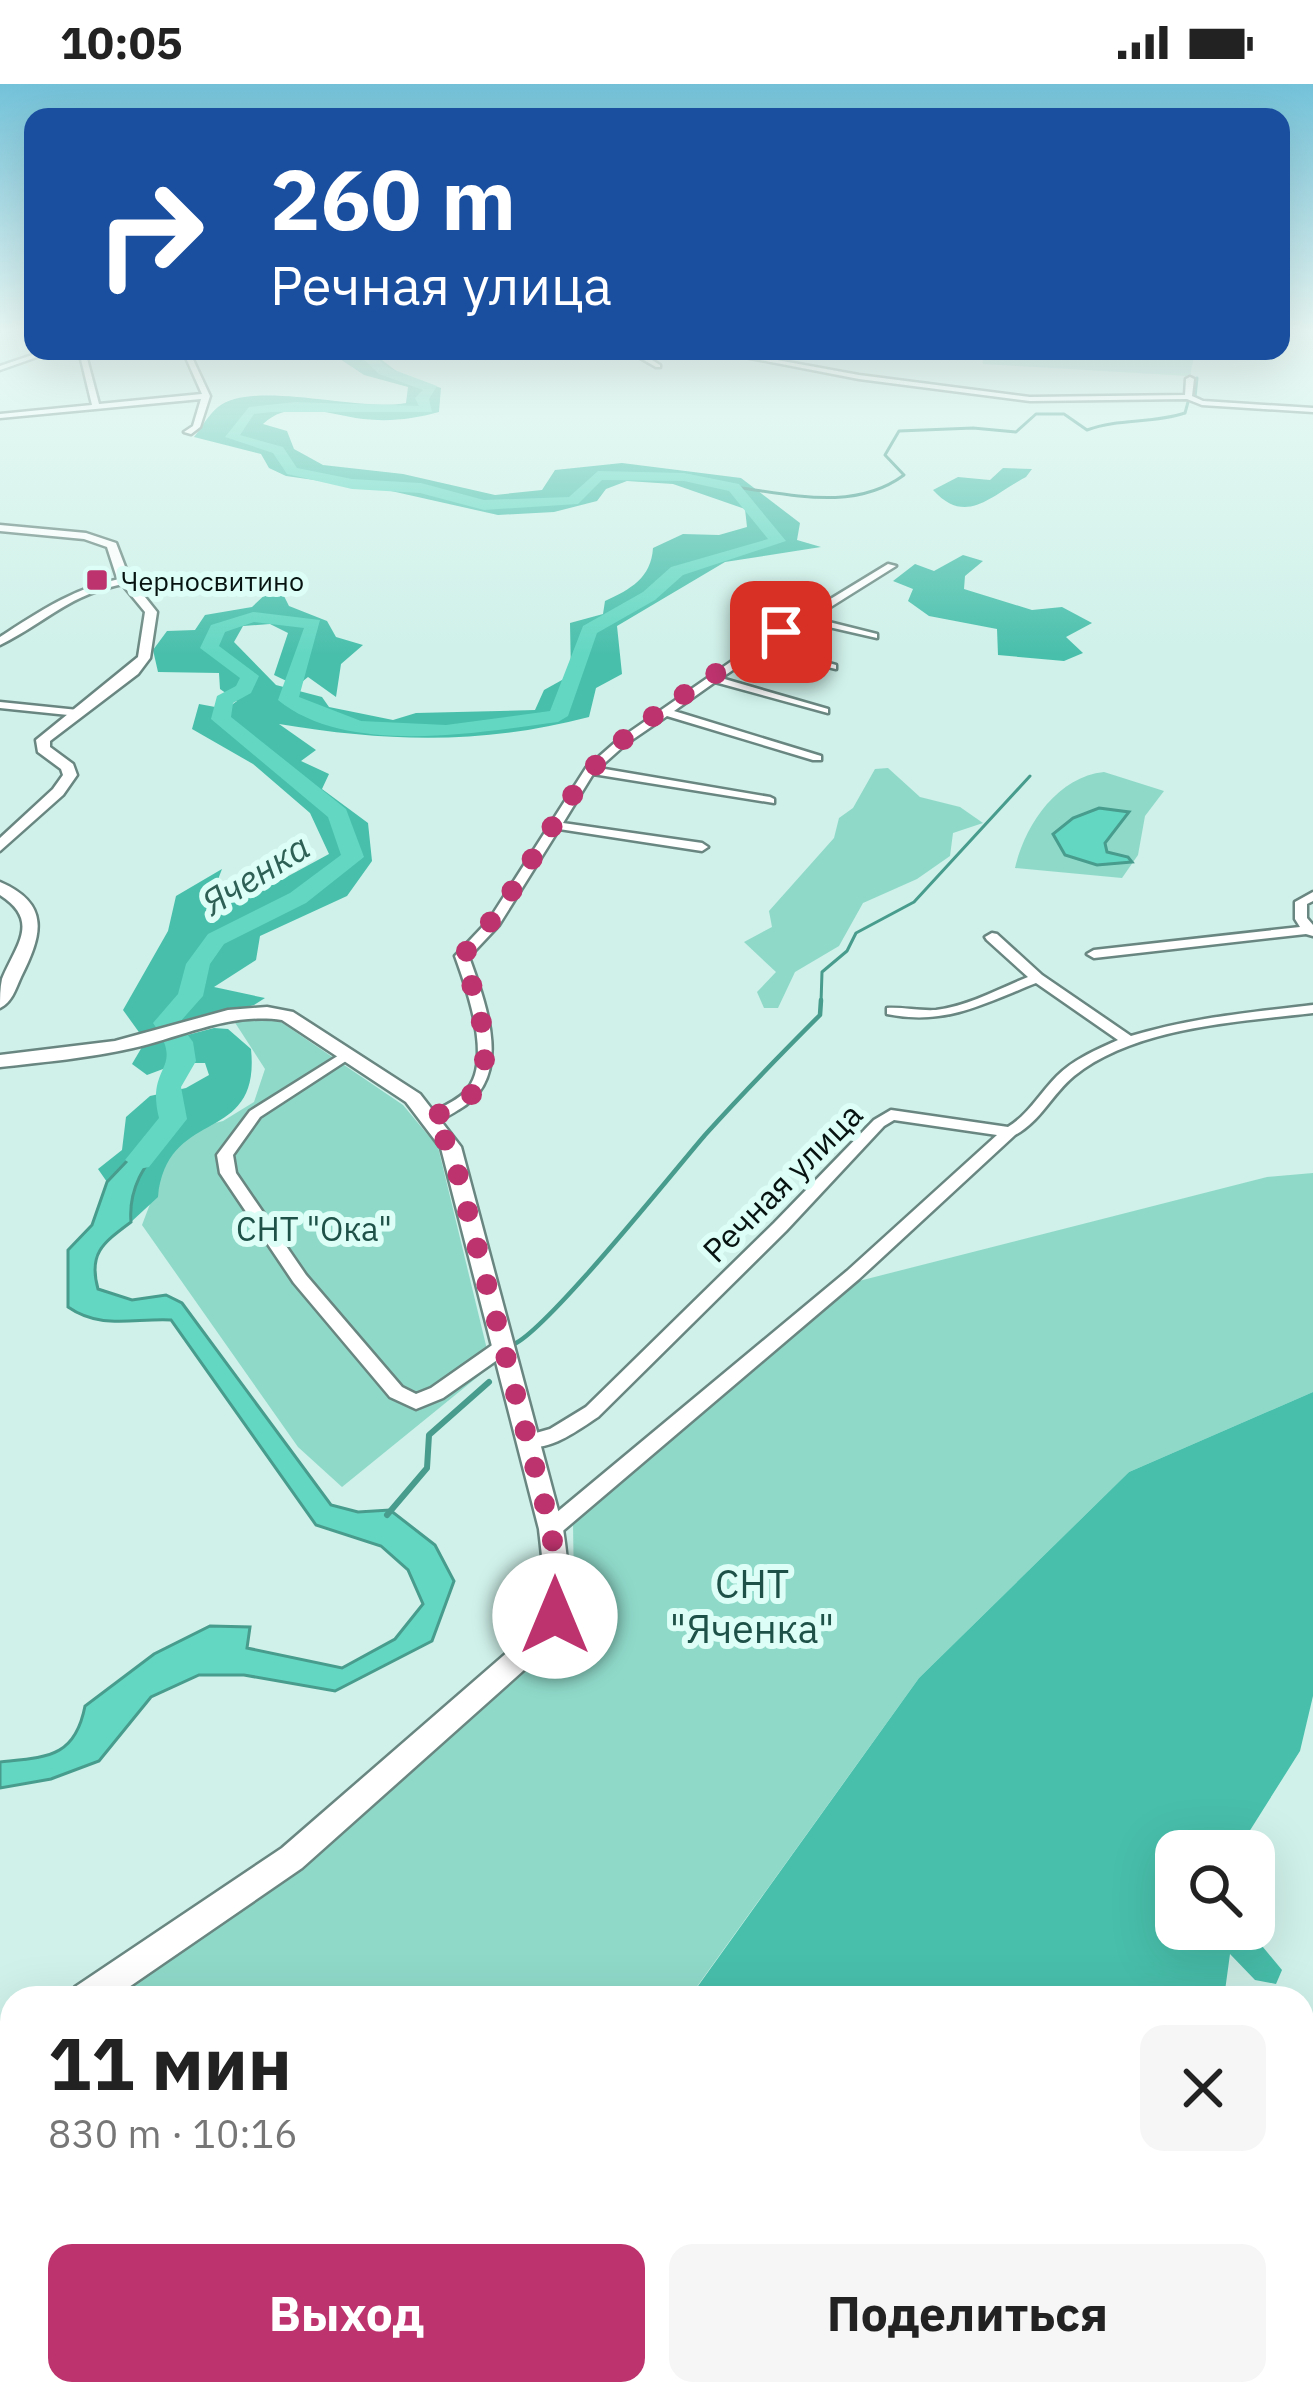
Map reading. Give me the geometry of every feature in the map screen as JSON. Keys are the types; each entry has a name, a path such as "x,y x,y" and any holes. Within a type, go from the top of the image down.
{"street":[{"path":"0,527 103,540 112,545 125,581 151,607 144,658 43,740 44,749 68,767 64,785 0,846"},
{"path":"429,1119 471,1095 484,1074 479,1005 462,956 494,922 590,770 758,646 891,566"},
{"path":"0,642 72,596 104,583 125,581"},
{"path":"803,618 874,636"},
{"path":"758,646 832,667"},
{"path":"713,679 824,711"},
{"path":"0,705 78,713"},
{"path":"665,712 817,758"},
{"path":"590,770 770,801"},
{"path":"554,825 702,847"},
{"path":"0,887 25,905 31,919 30,933 0,1003"},
{"path":"1312,930 1300,919 1301,902 1313,896"},
{"path":"1094,953 1312,930"},
{"path":"992,937 1037,978 1131,1043"},
{"path":"892,1011 918,1018 965,1012 1037,978"},
{"path":"551,1529 853,1275 1010,1132 1023,1126 1066,1074 1131,1043 1177,1029 1313,1009"},
{"path":"0,1061 132,1043 257,1010 287,1016 413,1098 451,1148 530,1442 551,1529 557,1578 555,1616 534,1646 292,1858 104,1986"},
{"path":"1276,1014 1313,1019"},
{"path":"344,1055 255,1114 225,1155 228,1173 300,1279 396,1392 416,1402 437,1394 504,1346"},
{"name":"Речная улица","path":"530,1442 555,1435 592,1412 891,1115 1010,1132"}],"green space":[{"path":"888,768 920,797 960,807 983,823 953,833 950,856 917,879 863,903 839,946 795,972 778,1008 764,1008 757,992 776,972 744,942 772,927 769,911 834,838 839,818 853,808 875,769"},
{"path":"1104,772 1164,791 1145,816 1138,855 1122,878 1015,868 1035,820 1058,793"},
{"name":"СНТ \"Ока\"","path":"272,1016 403,1105 438,1147 491,1366 342,1487 298,1447 142,1225 177,1133 223,1121 254,1102 265,1069 232,1018"},
{"name":"СНТ \"Яченка\"","path":"1313,1173 1313,1392 1129,1472 919,1678 697,1986 126,1986 302,1865 553,1648 574,1588 573,1523 855,1282 1267,1177"}],"shaded area":[{"path":"199,438 290,438 294,449 323,465 403,474 495,495 542,490 555,470 622,463 741,478 800,523 797,540 821,547 725,562 617,626 622,674 596,688 589,717 511,732 435,738 279,724 316,750 301,761 329,774 322,789 368,823 372,861 347,896 260,936 256,960 214,987 265,998 141,1035 123,1010 168,931 176,896 222,869 205,913 329,854 310,813 253,764 192,729 199,704 226,709 237,701 220,689 219,673 158,672 153,650 167,631 195,630 205,615 252,607 270,590 283,594 289,606 327,621 336,637 363,645 341,664 336,697 308,677 297,686 274,675 288,633 270,624 243,626 234,642 276,685 322,697 329,707 393,720 416,713 535,710 544,690 571,675 570,623 603,614 605,601 644,575 653,548 683,534 719,535 747,527 745,509 673,484 627,481 606,489 597,501 554,512 498,515 391,491 286,476 269,468 261,454"},
{"path":"1003,468 1032,469 989,499 967,507 945,501 933,490 958,477 990,480"},
{"path":"963,555 983,561 965,576 964,589 1032,610 1062,607 1092,623 1066,637 1083,653 1064,661 998,655 997,629 929,616 908,601 913,589 893,581 915,564 934,571"},
{"path":"1099,808 1129,812 1105,843 1107,852 1132,862 1097,865 1065,855 1053,834 1073,818"},
{"path":"214,1028 228,1029 251,1049 250,1080 242,1101 178,1149 165,1168 158,1197 131,1222 136,1186 167,1136 165,1122 107,1182 98,1169 122,1150 126,1117 150,1096 186,1088 209,1075 205,1063 179,1063 147,1075 132,1064 142,1047"},
{"path":"165,1121 167,1136 136,1186 131,1222 100,1250 95,1266 98,1289 132,1300 166,1295 182,1303 331,1505 358,1512 390,1510 435,1545 454,1581 432,1641 335,1691 244,1675 199,1675 151,1697 99,1761 51,1779 0,1788 0,1762 56,1752 74,1736 85,1706 154,1654 210,1626 250,1627 247,1648 342,1668 395,1639 423,1604 408,1570 381,1546 316,1525 171,1320 105,1321 68,1307 68,1250 92,1225 107,1182"},
{"path":"1313,1392 1313,1696 1300,1751 1250,1830 1155,1830 1155,1950 1265,1950 1282,1970 1276,1984 1255,1980 1230,1954 1226,1986 698,1986 919,1678 1129,1472"}],"waterway":[{"name":"Яченка","path":"139,1160 173,1119 167,1087 183,1061 180,1042 166,1023 190,996 198,964 216,939 298,898 353,857 338,814 221,719 224,700 244,689 250,676 209,648 217,629 253,617 314,624 288,700 358,727 446,731 558,716 589,630 649,596 677,571 778,541 734,487 684,477 598,475 573,501 484,505 421,488 352,484 292,471 278,450 237,438"},
{"name":"Яченка","path":"734,487 822,498 864,493 904,475 885,455 895,438"},
{"path":"821,1003 822,972 847,951 856,933 914,902 1030,776"},
{"path":"512,1345 579,1284 705,1135 820,1015 821,1000"},
{"path":"387,1515 427,1468 429,1435 489,1382"}],"place":[{"name":"Черносвитино","path":"97,580"}],"route":[{"path":"555,1616 557,1578 541,1485 451,1148 429,1119 471,1095 484,1074 479,1005 462,956 494,922 590,770 622,742 781,632"}]}
